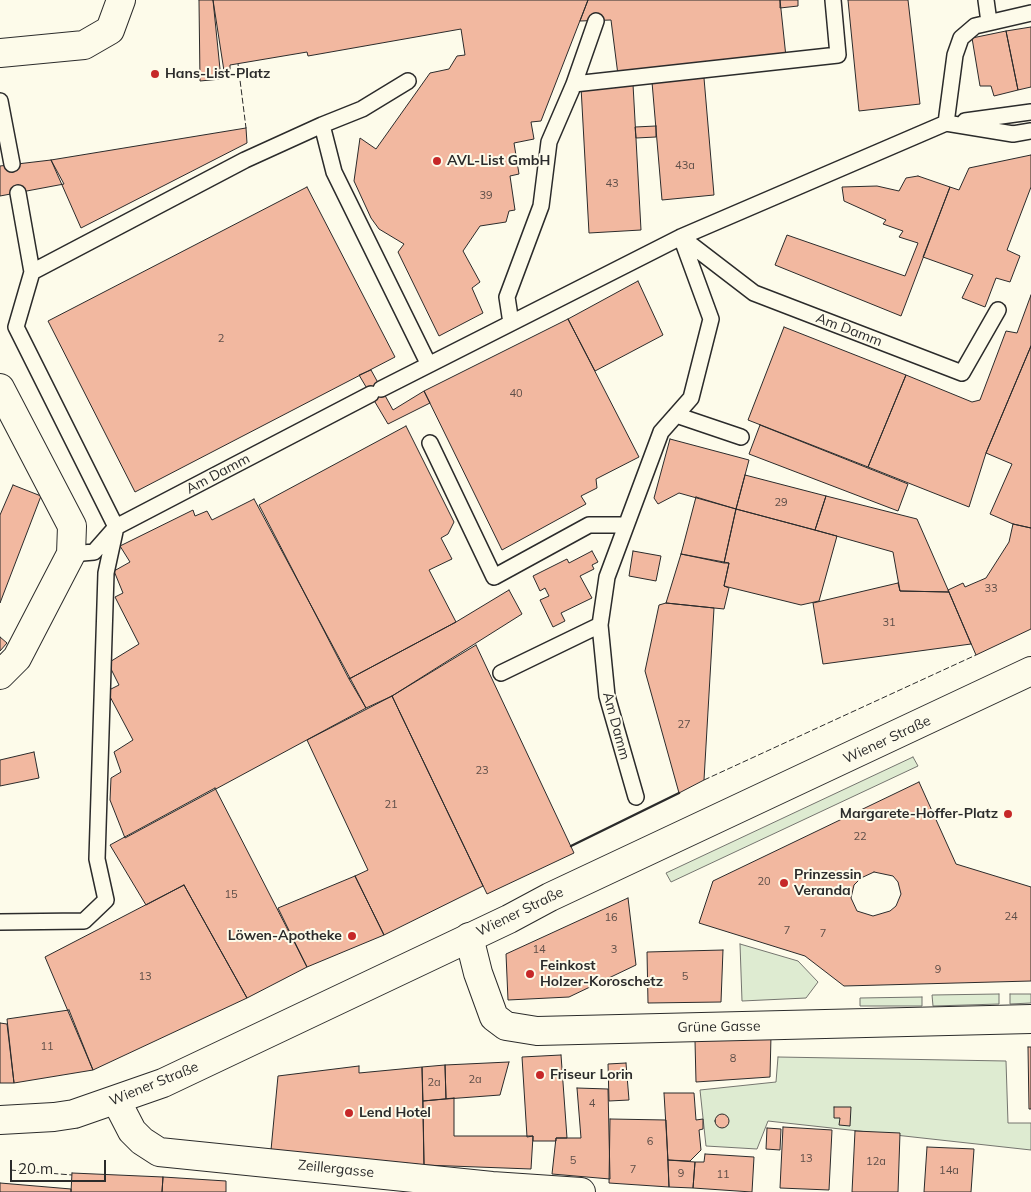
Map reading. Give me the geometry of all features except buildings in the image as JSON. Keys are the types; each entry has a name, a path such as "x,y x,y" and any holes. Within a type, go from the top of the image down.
{"street":[{"path":"0,53 84,44 110,30 120,0"},
{"path":"0,388 72,526 71,554 17,658 0,675"},
{"name":"Wiener Straße","path":"0,1120 54,1117 82,1112 163,1084 1031,671"},
{"name":"Grüne Gasse","path":"469,937 478,973 494,1018 506,1026 538,1031 1031,1019"},
{"name":"Zeillergasse","path":"116,1100 132,1131 142,1141 160,1152 492,1189 581,1192"}],"lane":[{"path":"574,84 838,55 833,0"},
{"path":"986,0 989,22"},
{"path":"1031,13 975,26 961,38 955,55 946,123 1012,134 1031,131"},
{"path":"511,323 507,297 541,206 549,142 574,84 596,21"},
{"path":"32,272 245,160 362,109 408,82"},
{"path":"0,101 12,164"},
{"name":"Am Damm","path":"71,554 94,552 116,527 428,363 681,237 946,123 1031,112"},
{"path":"322,125 334,172 428,363"},
{"path":"0,922 84,922 106,900 97,859 106,573 116,527 16,326 32,272 18,193"},
{"name":"Am Damm","path":"681,237 754,293 962,374 998,310"},
{"name":"Am Damm","path":"636,797 606,696 600,625 607,577 661,432 691,398 711,319 681,237"},
{"path":"676,415 741,437"},
{"path":"430,443 494,577 589,525 626,525"},
{"path":"501,672 600,625"}],"green space":[{"path":"913,757 918,766 671,882 666,873"},
{"path":"740,944 798,961 818,982 806,998 742,1001"},
{"path":"999,994 999,1004 933,1006 932,995"},
{"path":"1010,994 1031,994 1031,1003 1010,1004"},
{"path":"922,997 922,1006 860,1006 860,998"},
{"path":"778,1057 1006,1061 1008,1123 1031,1123 1031,1150 768,1121 757,1149 706,1146 700,1090 776,1082"}],"fence":[{"path":"238,64 246,128"},
{"path":"704,780 976,655"},
{"path":"10,1170 72,1175"}],"wall":[{"path":"571,846 679,793"}],"place":[{"name":"Hans-List-Platz","path":"155,74"},
{"name":"AVL-List GmbH","path":"437,161"},
{"name":"Margarete-Hoffer-Platz","path":"1008,814"},
{"name":"Prinzessin Veranda","path":"784,883"},
{"name":"Löwen-Apotheke","path":"352,936"},
{"name":"Feinkost Holzer-Koroschetz","path":"530,974"},
{"name":"Friseur Lorin","path":"540,1075"},
{"name":"Lend Hotel","path":"349,1113"}]}
